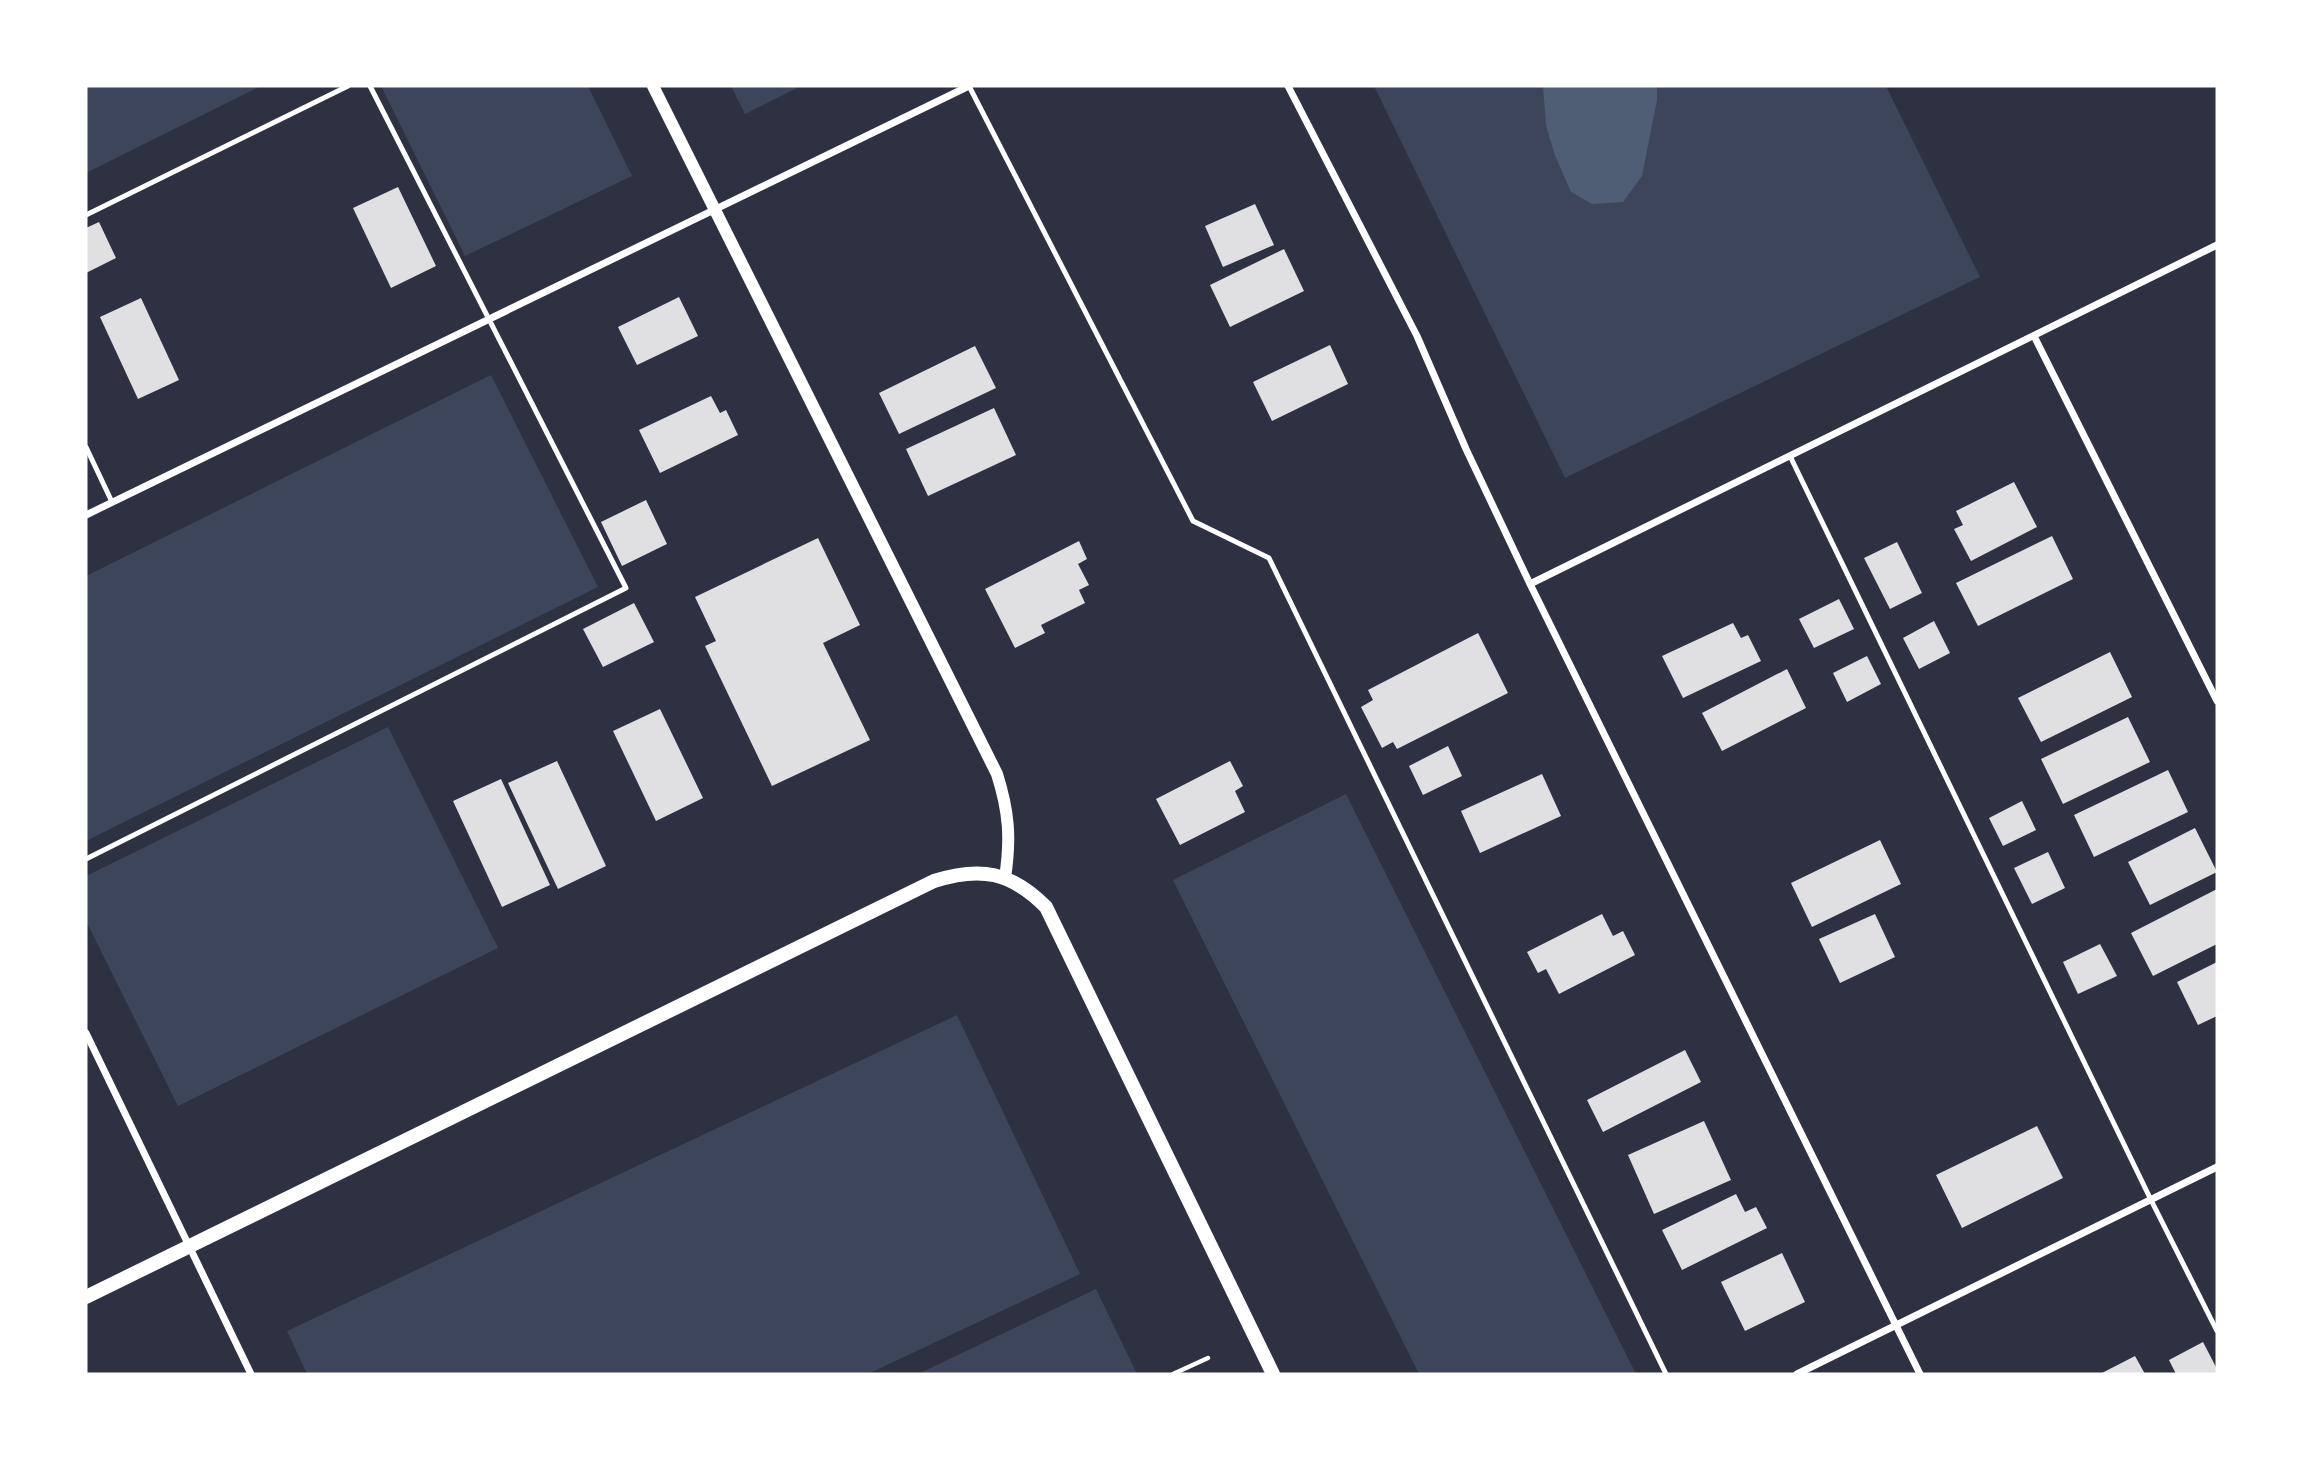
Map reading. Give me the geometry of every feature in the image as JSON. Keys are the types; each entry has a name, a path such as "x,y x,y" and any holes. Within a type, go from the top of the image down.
{"main road":[{"path":"86,1297 934,881 981,873 1005,878 1023,886 1046,907 1273,1374"}],"street":[{"path":"653,86 997,774 1009,820 1009,856 1005,878"},
{"path":"86,515 969,86"},
{"path":"1288,86 1417,336 1466,449 1531,584 1920,1374"},
{"path":"1531,584 2217,245"},
{"path":"2034,336 2217,701"},
{"path":"86,1033 251,1374"},
{"path":"1797,1374 2217,1167"}],"lane":[{"path":"86,215 348,86"},
{"path":"86,859 626,588 370,86"},
{"path":"969,86 1193,521 1269,558 1666,1374"},
{"path":"86,447 113,502"},
{"path":"1790,456 2217,1331"}],"path":[{"path":"1173,1374 1208,1358"}],"shaded area":[{"path":"86,86 261,86 86,173"},
{"path":"381,86 588,86 632,176 465,256"},
{"path":"731,86 801,86 745,114"},
{"path":"1374,86 1886,86 1980,277 1565,478"},
{"path":"1543,86 1657,86 1657,100 1642,176 1623,202 1592,204 1571,192 1554,153 1546,125"},
{"path":"491,375 598,587 86,841 86,576"},
{"path":"388,727 498,948 178,1106 86,921 86,876"},
{"path":"1346,794 1636,1374 1419,1374 1173,880"},
{"path":"957,1015 1080,1274 868,1374 307,1374 287,1331"},
{"path":"1096,1289 1137,1374 918,1374"}],"building":[{"path":"398,187 436,266 391,288 353,208"},
{"path":"1255,204 1274,245 1223,267 1205,226"},
{"path":"99,222 116,258 86,273 86,228"},
{"path":"1284,249 1304,291 1230,327 1210,285"},
{"path":"679,297 698,336 637,365 618,327"},
{"path":"141,298 179,380 138,399 100,317"},
{"path":"1330,345 1348,384 1272,421 1253,382"},
{"path":"975,346 996,388 899,434 879,393"},
{"path":"711,396 720,413 726,410 738,435 660,473 639,430"},
{"path":"994,408 1016,455 928,496 906,449"},
{"path":"2014,482 2037,527 1971,561 1954,529 1963,525 1956,511"},
{"path":"646,500 667,544 622,566 601,522"},
{"path":"2052,536 2073,579 1978,626 1956,583"},
{"path":"818,538 860,625 823,643 870,740 772,786 705,646 716,641 695,597"},
{"path":"1079,541 1087,559 1078,564 1089,585 1079,590 1085,603 1041,625 1045,633 1015,648 985,589"},
{"path":"1897,542 1922,593 1890,609 1864,558"},
{"path":"1839,599 1854,629 1814,648 1799,619"},
{"path":"634,603 654,642 603,667 583,629"},
{"path":"1934,621 1950,653 1919,669 1903,638"},
{"path":"1733,623 1741,638 1748,635 1761,661 1683,698 1662,656"},
{"path":"1478,633 1508,693 1397,749 1393,742 1382,748 1361,707 1373,700 1368,690"},
{"path":"2110,652 2132,697 2041,742 2018,698"},
{"path":"1867,656 1881,684 1847,702 1833,673"},
{"path":"1787,669 1806,708 1722,751 1702,713"},
{"path":"660,709 703,798 656,821 613,731"},
{"path":"2128,717 2150,762 2063,804 2041,759"},
{"path":"1448,746 1462,776 1423,795 1409,766"},
{"path":"557,761 606,866 558,889 508,783"},
{"path":"1230,761 1243,786 1235,791 1245,812 1180,845 1156,799"},
{"path":"2168,770 2188,812 2094,857 2074,815"},
{"path":"1542,774 1561,816 1480,853 1461,811"},
{"path":"501,779 550,885 502,907 453,801"},
{"path":"2022,801 2036,830 2003,846 1989,818"},
{"path":"2195,828 2217,872 2150,905 2128,862"},
{"path":"1880,840 1901,884 1812,927 1791,883"},
{"path":"2048,852 2065,888 2032,904 2014,868"},
{"path":"2217,889 2217,944 2153,976 2131,933"},
{"path":"1602,914 1613,936 1623,931 1635,955 1559,994 1546,969 1538,973 1527,952"},
{"path":"1875,914 1895,957 1840,983 1819,939"},
{"path":"2100,944 2117,976 2078,994 2063,962"},
{"path":"2217,962 2217,1016 2198,1025 2177,982"},
{"path":"1685,1050 1701,1082 1603,1132 1587,1100"},
{"path":"1704,1121 1731,1180 1654,1214 1628,1155"},
{"path":"2037,1126 2063,1178 1962,1228 1936,1175"},
{"path":"1736,1194 1745,1212 1756,1207 1767,1228 1682,1270 1662,1230"},
{"path":"1782,1253 1805,1302 1745,1331 1721,1282"},
{"path":"2203,1342 2217,1374 2176,1374 2169,1360"},
{"path":"2135,1356 2145,1374 2100,1374"}]}
